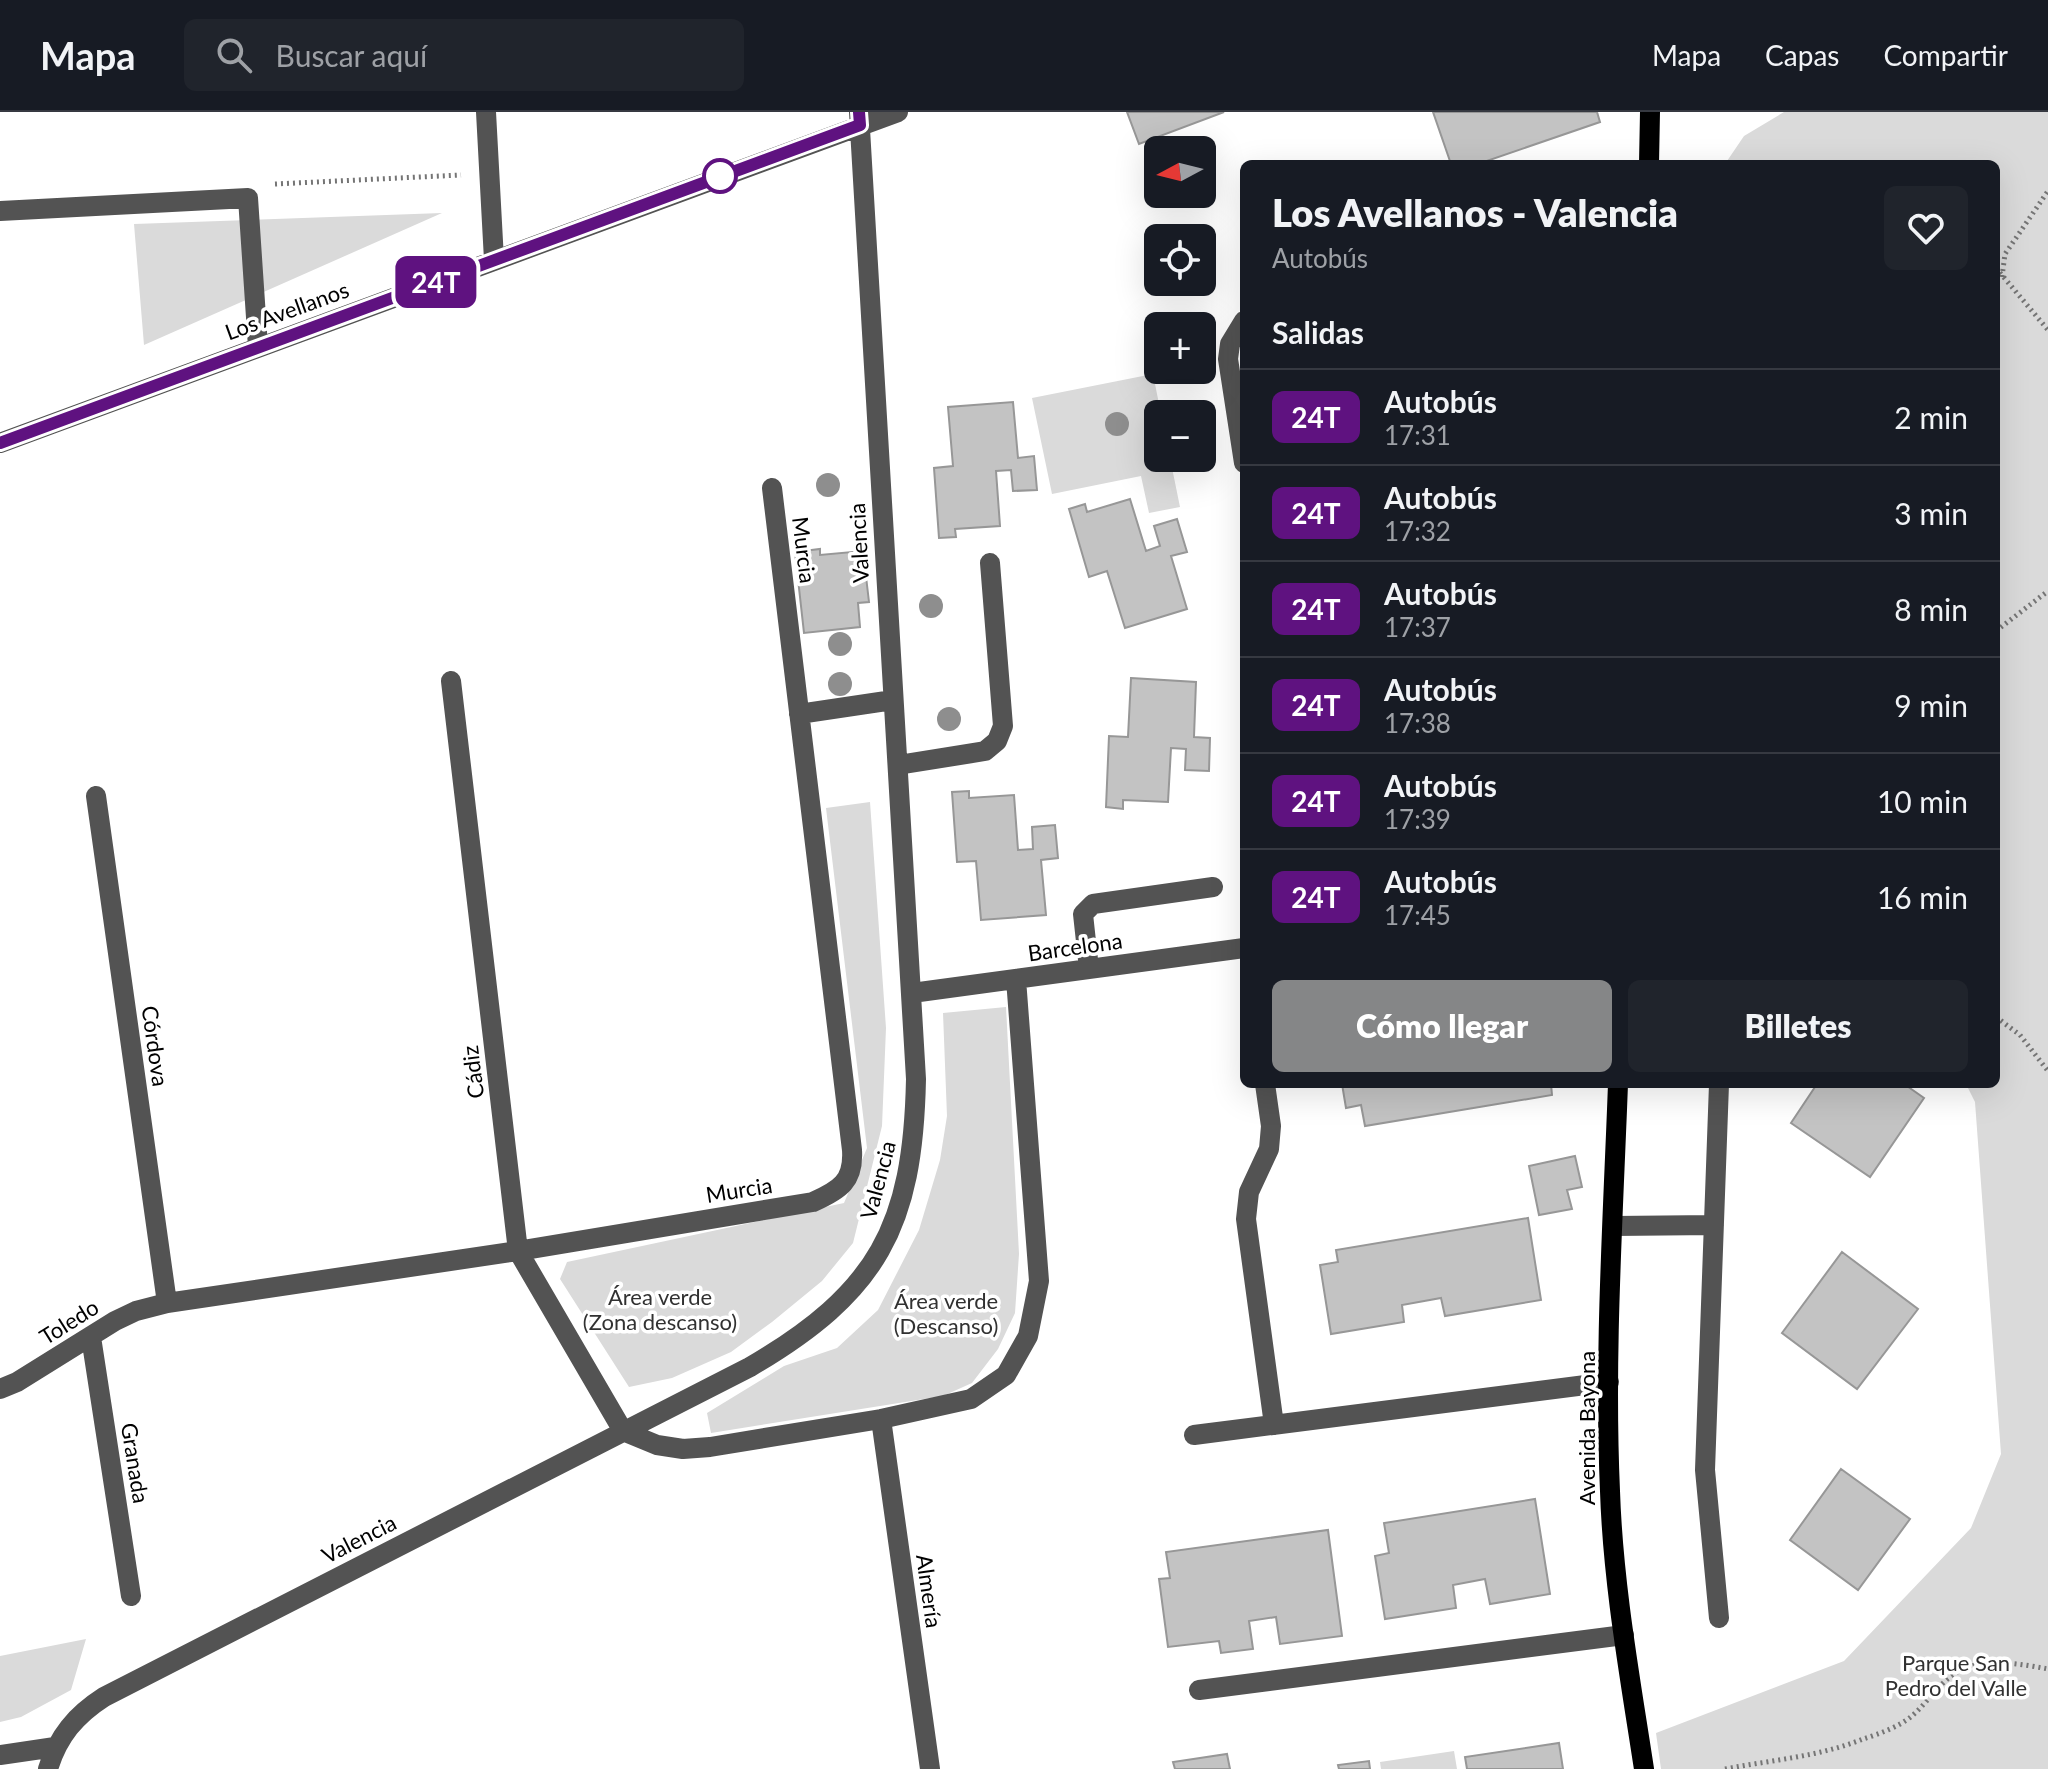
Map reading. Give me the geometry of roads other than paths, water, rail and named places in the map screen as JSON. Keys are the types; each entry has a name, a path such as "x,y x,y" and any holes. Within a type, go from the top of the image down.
{"main road":[{"path":"1649,160 1650,112"},
{"name":"Avenida Bayona","path":"1618,1088 1609,1382 1610,1493 1624,1635 1644,1769"}],"street":[{"path":"486,112 494,260"},
{"name":"Los Avellanos","path":"0,443 494,260 860,118 898,112"},
{"name":"Valencia","path":"48,1769 55,1747 68,1727 84,1710 104,1697 783,1347 812,1327 858,1284 898,1214 915,1129 916,1092 860,118"},
{"path":"0,211 248,198 258,347"},
{"path":"1240,328 1230,344 1228,359 1240,437"},
{"name":"Murcia","path":"167,1303 518,1251 813,1202 835,1192 853,1168 772,488"},
{"path":"898,765 985,751 997,741 1003,726 990,563"},
{"name":"Cádiz","path":"451,681 518,1251 623,1431"},
{"path":"799,714 893,700"},
{"name":"Córdova","path":"96,796 167,1303"},
{"path":"1089,969 1083,914 1093,904 1213,887"},
{"name":"Barcelona","path":"912,993 1240,949"},
{"path":"623,1431 657,1445 683,1449 710,1447 881,1419 971,1399 1006,1375 1028,1336 1039,1281 1016,979"},
{"path":"1266,1088 1271,1126 1269,1149 1249,1192 1246,1219 1274,1425"},
{"path":"1719,1088 1705,1470 1719,1618"},
{"path":"1614,1226 1714,1225"},
{"name":"Toledo","path":"0,1389 136,1311 167,1303"},
{"name":"Granada","path":"91,1337 131,1596"},
{"path":"1194,1435 1609,1382"},
{"name":"Almería","path":"881,1419 930,1769"},
{"path":"1199,1690 1624,1635"},
{"path":"0,1755 55,1747"}],"park label":[{"name":"Área verde (Zona descanso)","path":"660,1310"},
{"name":"Área verde (Descanso)","path":"946,1314"},
{"name":"Parque San Pedro del Valle","path":"1956,1676"}]}
